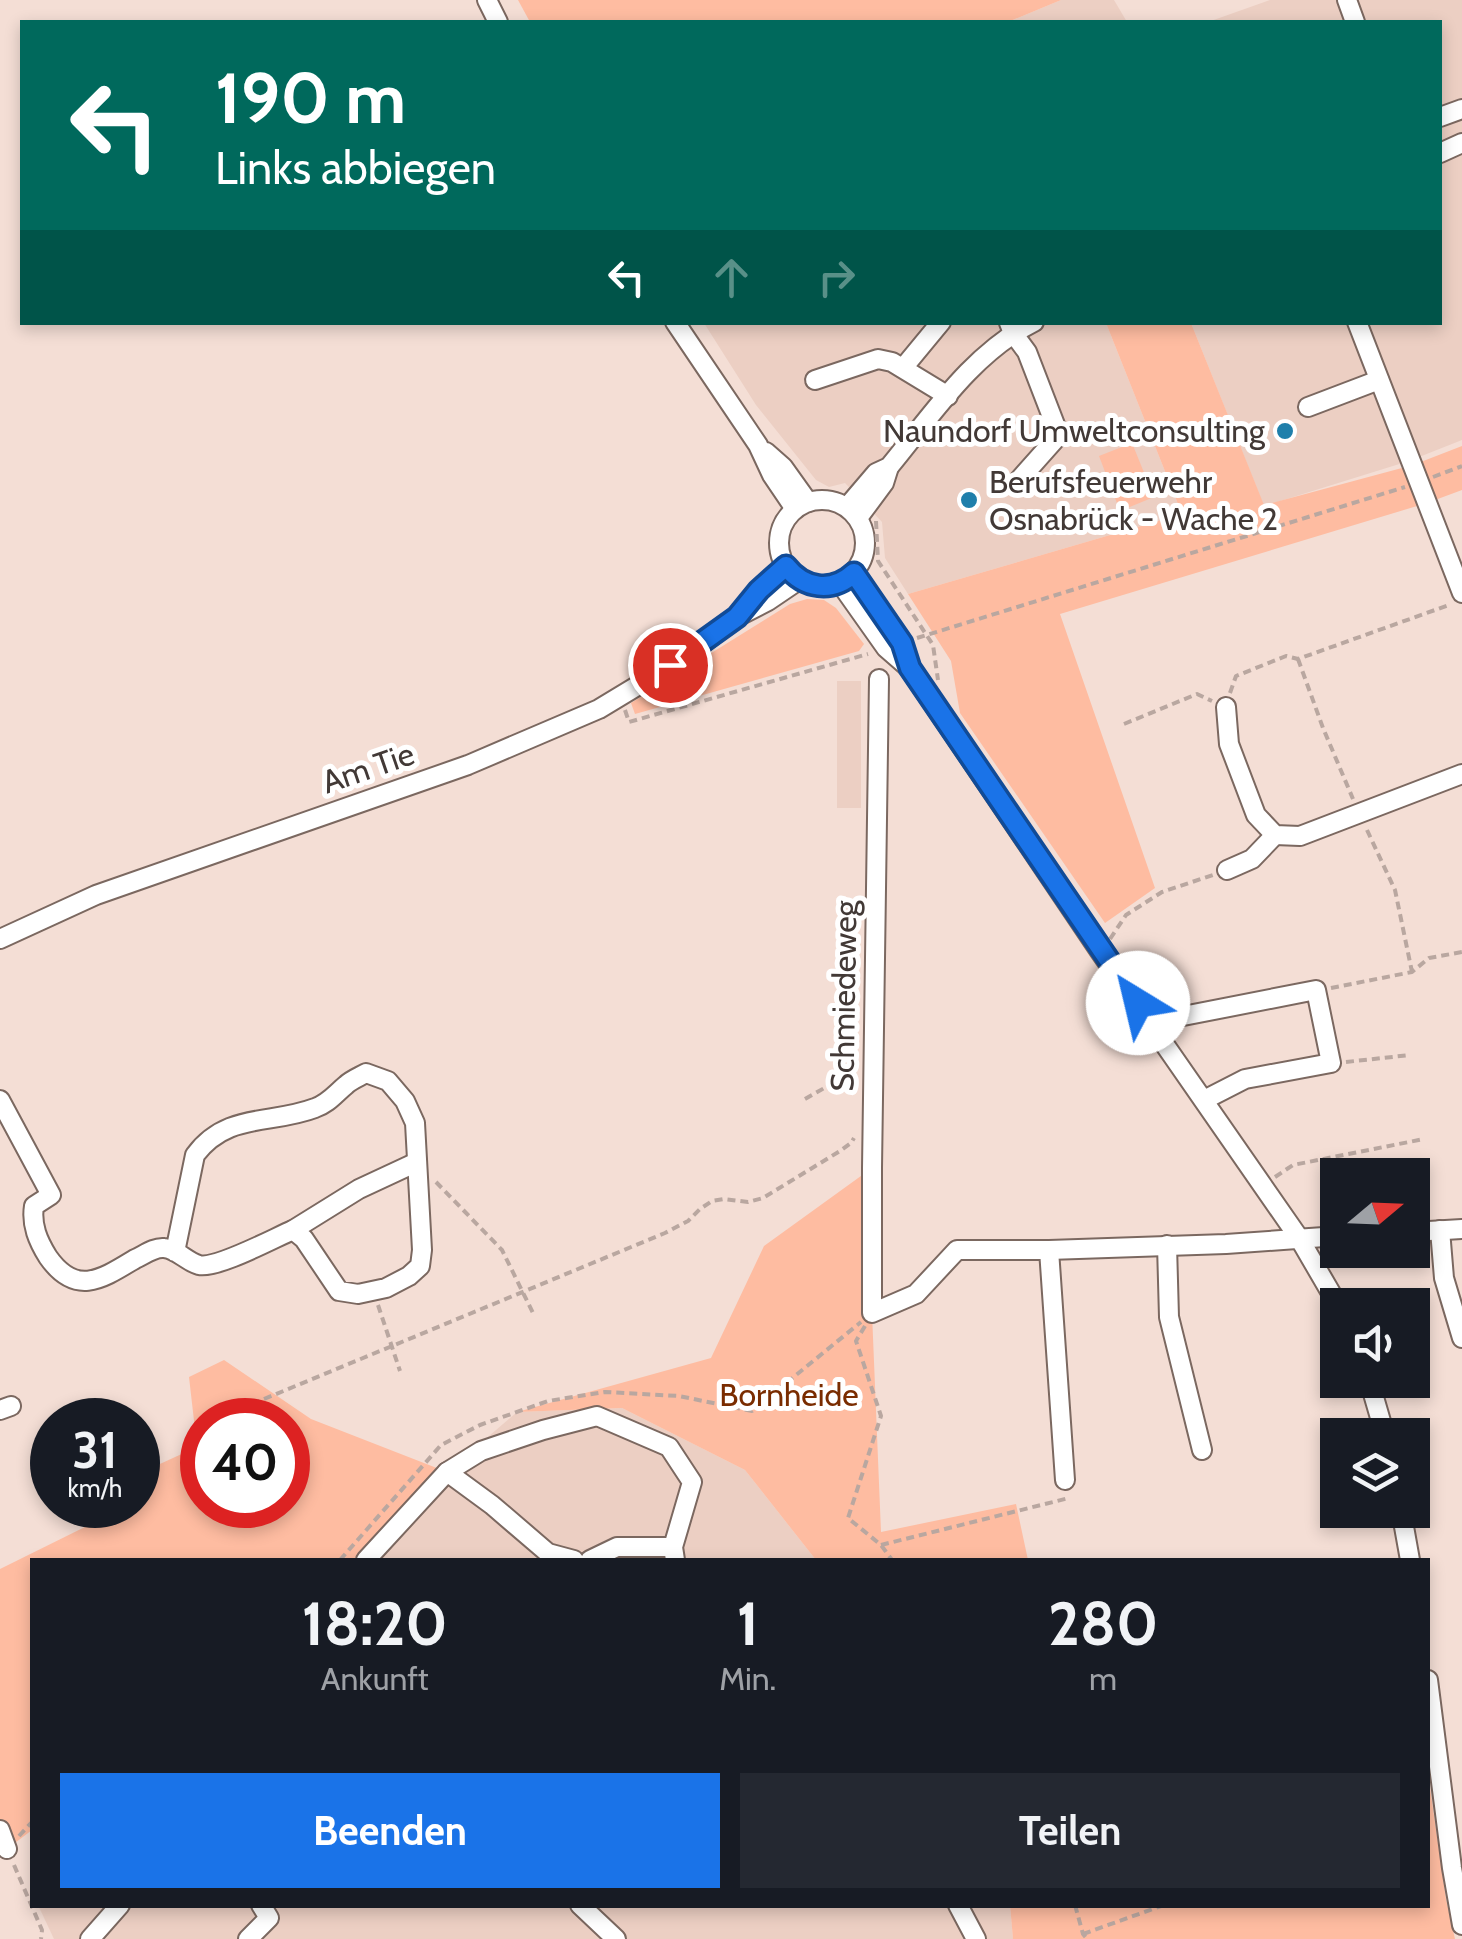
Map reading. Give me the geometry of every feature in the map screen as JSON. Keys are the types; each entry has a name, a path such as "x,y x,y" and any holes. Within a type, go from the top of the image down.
{"street":[{"path":"677,325 758,445 783,467 801,506"},
{"path":"903,368 939,325"},
{"path":"1358,325 1462,597"},
{"path":"853,513 876,474 888,467 972,366 1011,328 1027,352 1059,435 1019,480"},
{"path":"815,380 878,359 892,362 948,396"},
{"path":"1308,407 1379,380"},
{"path":"853,513 875,496 888,467"},
{"path":"834,501 853,513 864,530 866,546 859,566 847,578 828,586 813,586 792,573 781,558 780,530 801,506 834,501"},
{"name":"Am Tie","path":"0,938 96,896 468,764 599,708 698,647 737,617 768,601 792,573"},
{"path":"847,578 902,643 910,668 936,708 1300,1238 1328,1288"},
{"path":"847,578 886,648 910,668"},
{"name":"Schmiedeweg","path":"872,1313 879,680"},
{"path":"1226,707 1229,744 1256,815 1275,835 1300,836 1462,774"},
{"path":"1227,870 1252,859 1275,835"},
{"path":"1157,1030 1178,1017 1316,990 1331,1063 1245,1079 1204,1100"},
{"path":"175,1252 195,1155 205,1142 245,1122 316,1108 366,1073 388,1081 406,1101 415,1123 420,1266 386,1288 358,1294 339,1292 304,1238 293,1230"},
{"path":"0,1100 51,1195 34,1206 32,1218 38,1242 65,1275 82,1282 102,1279 149,1252 164,1248 195,1264 211,1266 293,1230 359,1189 417,1162"},
{"path":"1430,1231 1462,1228"},
{"path":"1440,1230 1444,1278 1462,1338"},
{"path":"872,1313 916,1294 957,1250 1226,1244 1320,1237"},
{"path":"1167,1245 1169,1317 1202,1450"},
{"path":"1049,1250 1065,1480"},
{"path":"368,1558 448,1472 481,1451 597,1416 669,1447 692,1482 674,1554 616,1547 594,1558"},
{"path":"448,1472 548,1552 568,1558"},
{"path":"1404,1528 1410,1558"},
{"path":"1430,1696 1462,1926"},
{"path":"0,1830 7,1848"},
{"path":"90,1939 117,1908"},
{"path":"248,1939 269,1918 263,1908"},
{"path":"583,1908 616,1939"},
{"path":"960,1908 976,1939"}],"path":[{"path":"902,643 1419,483 1462,466"},
{"path":"875,496 885,504 876,522 878,561 933,645 942,692 936,708"},
{"path":"1124,724 1197,694 1226,707 1236,676 1286,656 1298,659 1462,597"},
{"path":"619,696 629,722 876,651"},
{"path":"1298,659 1323,728 1395,890 1412,972"},
{"path":"1099,950 1126,915 1162,892 1227,870"},
{"path":"1316,990 1412,972 1428,958 1462,952"},
{"path":"1331,1063 1410,1055"},
{"path":"805,1098 858,1069 858,1084"},
{"path":"266,1398 665,1233 688,1221 712,1201 748,1202 762,1198 840,1151 857,1131"},
{"path":"1262,1184 1294,1165 1424,1139"},
{"path":"417,1162 502,1250 533,1313"},
{"path":"372,1291 400,1371"},
{"path":"872,1313 856,1341 881,1416 848,1518 891,1558"},
{"path":"881,1545 1069,1500 1065,1480"},
{"path":"7,1848 30,1902"},
{"path":"33,1908 42,1930 41,1939"},
{"path":"1076,1908 1085,1936 1156,1908"}],"shaded area":[{"path":"1061,0 1114,0 1126,20 1013,20"},
{"path":"1270,0 1462,0 1462,440 1409,461 1264,506 1192,325 1442,325 1442,20 1214,20"},
{"path":"705,325 1107,325 1182,514 908,594 885,558 882,522 845,483 829,487 816,480 756,405"},
{"path":"837,681 861,681 861,808 837,808"},
{"path":"622,1408 745,1470 814,1558 360,1558 447,1472 517,1412"},
{"path":"39,1908 1010,1908 1013,1939 54,1939"}],"green space":[{"path":"518,0 1061,0 1013,20 529,20"},
{"path":"1107,325 1192,325 1264,505 1413,465 1462,446 1462,490 1060,614 1155,888 1105,923 960,713 951,661 908,594 1182,514"},
{"path":"1132,443 1154,497 1120,511 1099,456"},
{"path":"824,600 836,608 864,644 859,651 635,714 631,703 790,604"},
{"name":"Bornheide","path":"872,1168 872,1313 881,1532 1016,1504 1028,1558 814,1558 745,1470 622,1408 517,1412 711,1358 764,1246"},
{"path":"224,1360 280,1398 191,1398 189,1377"},
{"path":"310,1418 447,1472 360,1558 30,1558 30,1832 7,1849 0,1830 0,1569 83,1528 160,1528 160,1464 180,1455 180,1528 310,1528"},
{"path":"1430,1788 1455,1939 1013,1939 1010,1908 1430,1908"}],"place":[{"name":"Naundorf Umweltconsulting","path":"1285,431"},
{"name":"Berufsfeuerwehr Osnabrück - Wache 2","path":"969,500"}],"route":[{"path":"670,665 737,617 786,566 799,580 813,586 836,585 854,573 902,643 910,668 1138,1003"}]}
